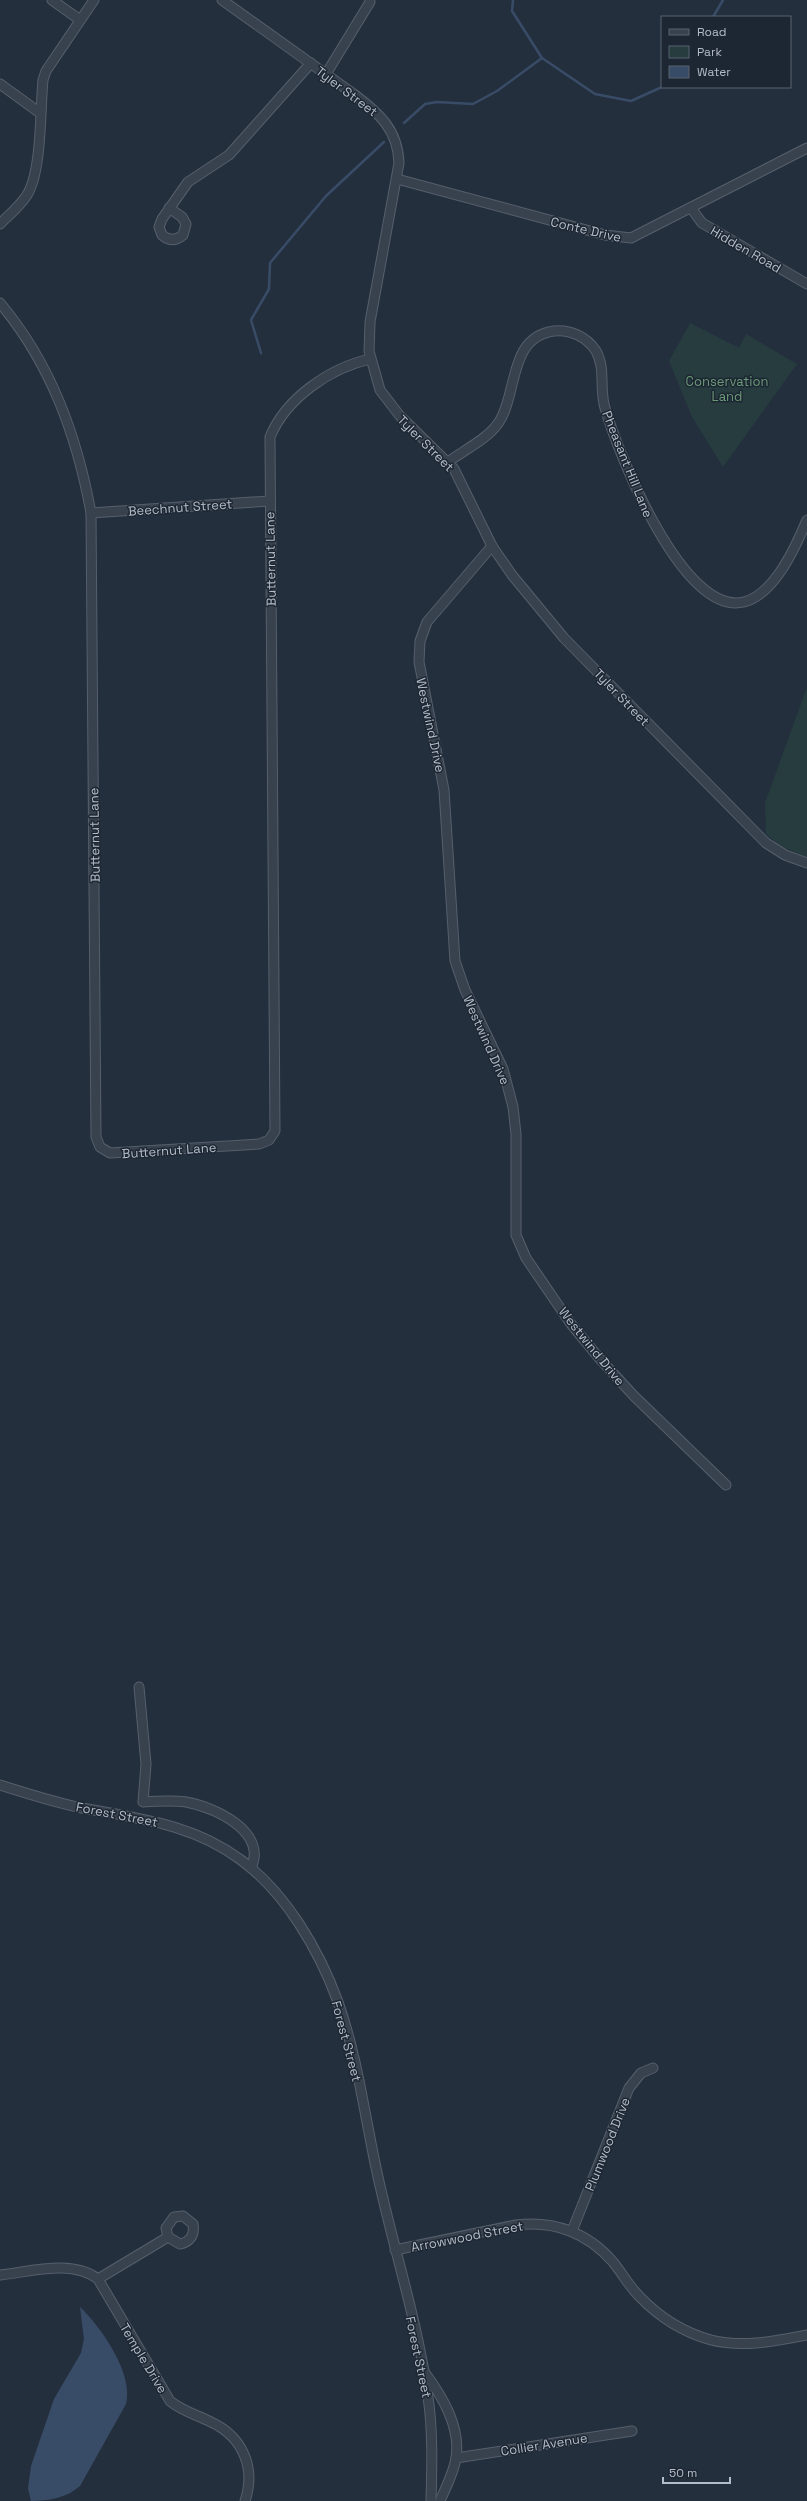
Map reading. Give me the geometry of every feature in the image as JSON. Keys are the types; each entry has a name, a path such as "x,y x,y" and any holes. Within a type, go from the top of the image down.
{"street":[{"path":"52,0 80,20"},
{"path":"0,224 20,203 32,185 36,167 40,113 46,71 94,0"},
{"name":"Tyler Street","path":"225,1 371,107 391,128 399,152 397,179 370,322 370,359 376,380 384,397 400,416 448,462 463,484 492,546 520,586 564,638 766,843 785,855 807,863"},
{"path":"326,74 370,2"},
{"path":"169,208 188,182 229,155 311,63"},
{"path":"0,84 40,113"},
{"name":"Conte Drive","path":"397,179 621,238 631,238 807,148"},
{"name":"Hidden Road","path":"691,208 702,223 807,284"},
{"name":"Butternut Lane","path":"0,303 28,340 58,396 77,451 91,513 98,1143 104,1151 115,1153 259,1144 272,1136 276,1119 269,501 270,437 275,425 287,409 326,377 346,366 370,359"},
{"name":"Pheasant Hill Lane","path":"448,462 492,431 499,422 519,360 530,342 548,332 569,332 587,341 599,358 604,407 648,516 675,557 709,595 723,602 738,603 757,595 775,578 790,557 807,520"},
{"name":"Beechnut Street","path":"91,513 269,501"},
{"name":"Westwind Drive","path":"492,546 427,622 420,641 419,662 444,790 455,961 465,990 502,1069 514,1107 516,1134 516,1235 526,1258 571,1324 600,1359 634,1396 726,1485"},
{"path":"140,1687 146,1764 142,1818"},
{"name":"Forest Street","path":"0,1785 61,1803 142,1818 205,1837 251,1868 273,1889 298,1925 329,1981 338,2002 346,2029 428,2398 432,2458 431,2501"},
{"path":"143,1802 185,1802 216,1811 247,1834 255,1849 256,1858 251,1868"},
{"name":"Plumwood Drive","path":"572,2230 629,2088 641,2073 653,2068"},
{"name":"Arrowwood Street","path":"395,2250 530,2223 550,2225 572,2230 594,2243 638,2295 664,2319 678,2327 711,2340 729,2343 764,2343 807,2335"},
{"path":"0,2275 67,2268 84,2272 98,2279 168,2237"},
{"name":"Temple Drive","path":"98,2279 170,2401 181,2408 218,2425 232,2436 240,2446 247,2461 250,2474 245,2501"},
{"path":"422,2370 438,2391 448,2412 455,2436 456,2458 440,2501"},
{"name":"Collier Avenue","path":"456,2458 632,2430"}],"green space":[{"name":"Conservation Land","path":"690,323 739,348 746,334 797,364 723,467 692,417 669,361"},
{"path":"807,687 807,858 779,845 766,834 765,803"}],"water":[{"path":"80,2307 97,2326 114,2352 125,2379 127,2392 126,2404 80,2486 75,2490 57,2498 31,2501 28,2488 31,2466 54,2399 81,2353 84,2339"}],"waterway":[{"path":"513,0 512,11 542,58 595,94 631,101 661,87"},
{"path":"714,16 723,0"},
{"path":"404,123 425,104 437,102 473,104 497,91 542,58"},
{"path":"261,353 251,320 269,289 270,263 326,196 384,142"}]}
